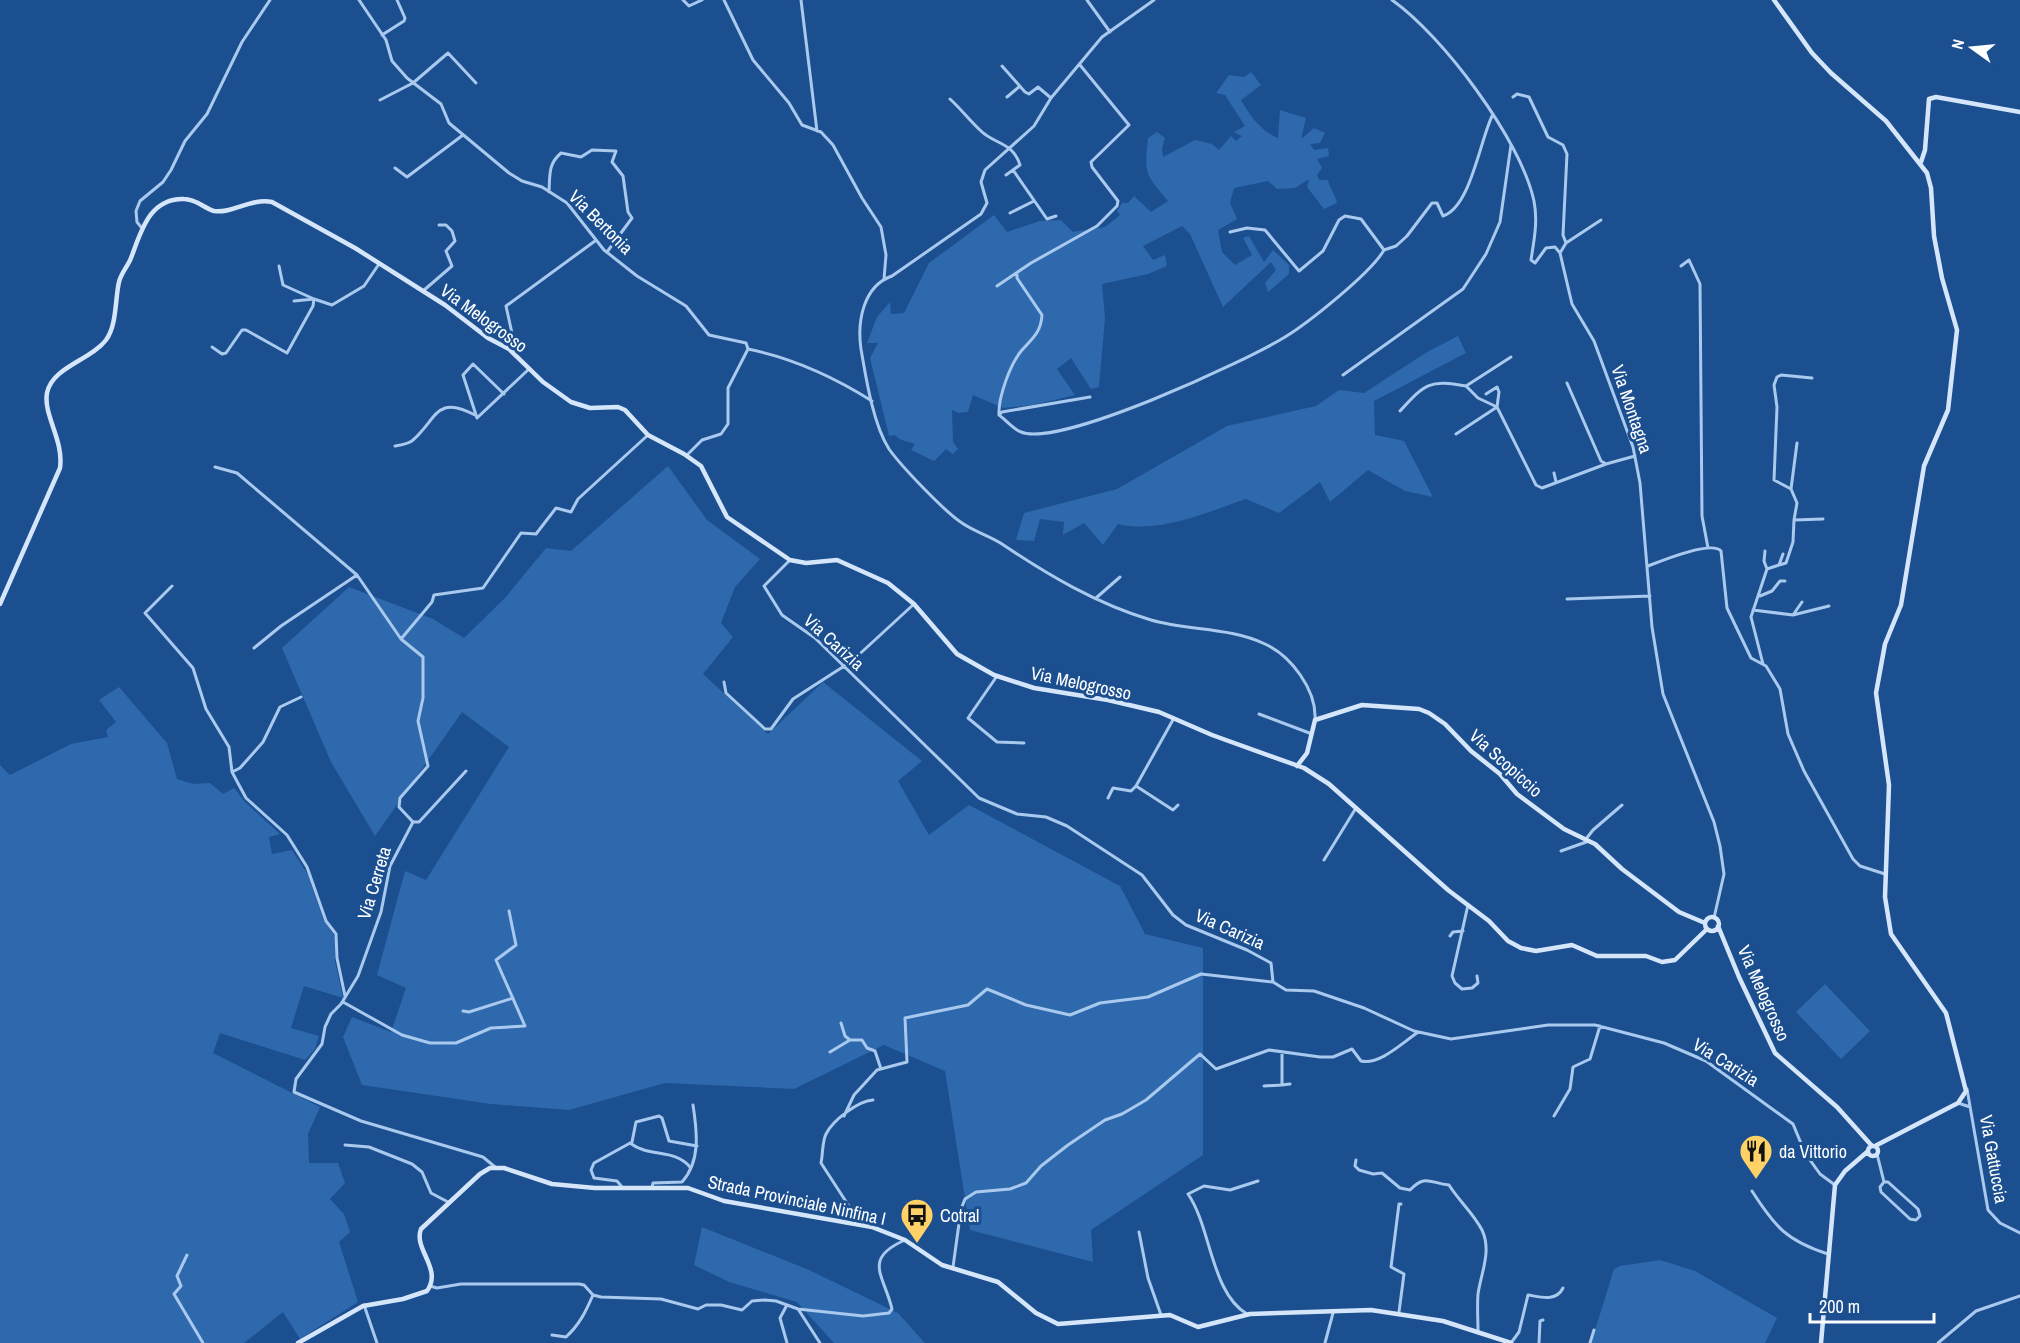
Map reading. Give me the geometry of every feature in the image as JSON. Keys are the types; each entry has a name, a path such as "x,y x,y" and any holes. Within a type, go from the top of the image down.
{"street":[{"path":"141,227 136,211 140,201 163,182 171,171 185,141 207,114 242,42 270,0"},
{"name":"Via Bertonia","path":"359,0 382,35 392,61 413,83 441,104 449,123 509,173 549,192 577,213 595,241 637,276 686,306 709,335 747,343 748,349 806,367 848,386 872,401"},
{"path":"382,35 404,21 405,18 397,0"},
{"path":"683,0 689,6 702,0"},
{"path":"724,0 753,60 789,103 802,125 817,130 833,144 862,198 881,226 886,255 884,279"},
{"path":"801,0 817,130"},
{"path":"1087,0 1110,32"},
{"path":"1154,0 1094,46 1051,98 1034,126 981,175 987,203 981,214 892,276 884,279 865,303 860,318 862,355 872,401 889,449 961,523 1001,543 1034,567 1106,605 1150,620 1231,632 1267,645 1281,654 1305,683 1313,699 1316,720 1307,753 1297,766"},
{"path":"1392,0 1416,20 1493,114 1511,145 1526,173 1534,203 1535,243 1531,260 1535,263"},
{"path":"1774,0 1812,53 1831,73 1886,121 1921,162 1931,188 1934,236 1942,278 1957,330 1948,410 1924,466 1900,605 1885,644 1876,693 1889,785 1885,874 1887,922 1892,934 1946,1013 1966,1087 1964,1097 1958,1103 1883,1143 1862,1157 1845,1172 1835,1185 1821,1343"},
{"path":"380,100 413,83 448,53 476,83"},
{"path":"997,286 1097,226 1117,206 1118,201 1092,167 1091,162 1129,125 1080,64"},
{"path":"1002,66 1029,94 1038,87 1051,98"},
{"path":"1007,97 1020,86"},
{"path":"1513,97 1517,94 1529,97 1548,137 1563,145 1567,154 1563,235 1566,243"},
{"path":"1921,162 1929,99 1945,98 2020,112"},
{"path":"950,99 983,134 996,138 1011,149 1020,165 1006,174"},
{"path":"999,415 1020,432 1044,433 1102,418 1166,395 1286,337 1369,270 1384,250 1396,246 1407,236 1432,203 1437,203 1443,216 1451,213 1464,194 1485,130 1493,114"},
{"path":"395,168 407,177 463,135"},
{"path":"1343,375 1463,289 1486,254 1500,222 1511,145"},
{"path":"549,192 552,160 561,153 581,157 592,150 616,151 612,162 623,176 632,218 607,252"},
{"path":"1013,170 1047,219 1056,216"},
{"name":"Via Melogrosso","path":"0,604 60,468 62,454 46,397 48,387 53,379 96,352 108,337 119,280 131,259 141,227 151,213 164,204 184,199 214,211 261,200 272,202 423,291 513,352 529,369 571,402 590,408 618,407 625,410 648,435 687,455 701,466 709,478 714,496 727,517 790,560 806,563 837,560 888,583 914,604 957,654 997,676 1034,688 1108,699 1174,718 1318,776 1508,941 1521,948 1536,951 1572,945 1597,956 1646,956 1668,961 1675,960 1714,918 1775,1053 1837,1107 1867,1141 1872,1151"},
{"path":"1010,213 1034,201"},
{"path":"1230,232 1248,228 1265,230 1299,271 1323,251 1339,220 1345,216 1361,219 1384,250"},
{"path":"1534,268 1546,248 1555,248 1560,253 1566,243 1601,220"},
{"path":"423,291 452,266 446,250 454,242 453,231 446,225 439,225"},
{"path":"513,352 515,347 506,306 595,241"},
{"name":"Via Montagna","path":"1560,253 1572,304 1594,341 1635,456 1640,483 1650,596 1663,694 1714,822 1720,846 1724,874 1714,918"},
{"path":"1681,266 1689,260 1700,284 1702,516 1708,548"},
{"path":"279,266 284,285 314,299 332,304 364,286 380,264"},
{"path":"999,415 999,400 1021,351 1033,341 1041,327 1042,315 1017,278 1018,272"},
{"path":"294,301 314,299"},
{"path":"212,346 222,354 226,353 243,330 246,330 287,353 313,306 314,299"},
{"path":"687,455 702,440 721,434 728,424 728,388 748,349"},
{"path":"1466,387 1511,357"},
{"path":"475,415 463,375 473,363 504,394"},
{"path":"395,446 411,442 432,415 450,406 460,406 477,418 529,369"},
{"path":"1791,489 1774,480 1777,407 1774,385 1777,377 1781,375 1812,378"},
{"path":"1400,411 1419,391 1439,381 1466,387 1478,398 1497,407"},
{"path":"1567,383 1601,461 1606,464"},
{"path":"1486,394 1497,387 1499,392 1497,407 1536,484 1542,488 1606,464 1635,456"},
{"path":"999,415 1002,412 1090,397"},
{"path":"1456,434 1497,407"},
{"path":"401,639 432,602 434,595 483,588 521,533 536,534 556,508 571,512 578,499 648,435"},
{"path":"1767,569 1786,563 1790,556 1797,503 1791,489 1797,443"},
{"path":"215,466 237,473 357,575 401,639 423,657 423,698 418,721 428,766 400,798 399,807 413,822 419,822 466,771"},
{"path":"1554,473 1556,483"},
{"path":"1794,520 1823,519"},
{"path":"1648,566 1708,548 1718,548 1721,551 1727,609 1751,658 1763,664"},
{"path":"1765,551 1764,561 1767,569 1760,596 1751,617 1763,664 1780,689 1788,734 1804,771 1852,859 1860,866 1885,874"},
{"path":"1779,565 1783,554"},
{"name":"Via Carizia","path":"790,560 764,586 782,615 815,638 979,798 1017,814 1046,817 1067,826 1142,875 1173,915 1186,925 1247,950 1271,963 1273,982 1286,990 1314,992 1380,1014 1400,1027 1451,1039 1548,1025 1600,1026 1664,1043 1706,1061 1793,1124 1804,1152 1820,1174 1835,1185"},
{"path":"254,648 281,626 357,575"},
{"path":"1096,598 1120,577"},
{"path":"1760,596 1772,591 1780,580 1785,580"},
{"path":"172,586 145,613 193,668 206,709 229,747 232,772 246,798 287,835 307,867 326,921 336,934 337,958 344,1000 402,1035 430,1043 456,1043 491,1029 525,1026 495,960 516,945 509,911"},
{"path":"1567,599 1650,596"},
{"path":"1793,615 1802,602"},
{"path":"724,682 726,693 765,729 771,729 793,699 818,681 844,667 914,604"},
{"path":"1753,610 1793,615 1829,606"},
{"path":"997,676 968,718 997,742 1024,743"},
{"path":"232,772 240,768 263,742 279,707 301,697"},
{"name":"Via Scopiccio","path":"1316,720 1362,705 1419,709 1429,713 1445,724 1471,751 1500,774 1517,795 1564,829 1588,840 1679,912 1706,926"},
{"path":"1259,714 1312,734"},
{"path":"1108,798 1113,788 1131,791 1136,786 1174,718"},
{"path":"1136,786 1173,810 1178,805"},
{"path":"1561,851 1588,840 1593,830 1622,806"},
{"path":"1324,860 1356,808"},
{"name":"Via Cerreta","path":"413,822 390,866 381,912 358,976 344,1000 331,1014 316,1056 296,1079 294,1092 361,1121 483,1157 495,1168"},
{"path":"1468,904 1458,964 1452,976 1455,983 1462,989 1472,988 1478,983 1477,976"},
{"path":"1706,926 1714,931 1719,926"},
{"path":"1450,936 1453,932 1463,931"},
{"path":"844,1116 854,1095 881,1069 907,1062 906,1018 968,1005 987,989 1026,1005 1070,1015 1100,1003 1148,998 1201,974 1273,982"},
{"path":"463,1011 469,1012 513,998"},
{"path":"841,1023 845,1036 850,1040"},
{"path":"1554,1116 1570,1089 1573,1067 1590,1059 1600,1026"},
{"path":"955,1270 952,1262 961,1209 965,1199 974,1193 1010,1189 1026,1183 1041,1166 1068,1145 1105,1120 1122,1114 1146,1100 1200,1054 1216,1069 1269,1050 1320,1058 1333,1057 1352,1049 1361,1061 1369,1062 1388,1053 1419,1032"},
{"path":"830,1052 850,1040 862,1040 867,1048 875,1051 881,1069"},
{"path":"1282,1052 1282,1085"},
{"path":"1263,1086 1290,1084"},
{"name":"Via Gattuccia","path":"1966,1087 1988,1210 2000,1223 2020,1233"},
{"path":"1964,1097 1970,1101"},
{"path":"872,1227 856,1217 821,1163 825,1136 844,1116 865,1100 873,1100"},
{"path":"1958,1103 1966,1103 1971,1108"},
{"path":"652,1187 653,1183 682,1182 690,1167 697,1146 693,1105"},
{"path":"622,1187 617,1181 594,1178 591,1170 594,1163 630,1143 636,1122 659,1116 662,1118 669,1141 697,1146"},
{"path":"630,1143 640,1151 672,1154 690,1167"},
{"path":"345,1145 369,1147 412,1164 422,1172 431,1193 448,1202"},
{"path":"1872,1151 1878,1161 1884,1182"},
{"path":"1356,1160 1355,1166 1359,1170 1384,1174 1403,1190 1410,1191 1417,1183 1425,1180 1449,1185 1466,1207 1482,1230 1486,1244 1486,1257 1478,1294 1478,1331"},
{"path":"298,1343 364,1305 403,1299 424,1292 430,1286 430,1264 419,1233 448,1202 480,1174 495,1168"},
{"name":"Strada Provinciale Ninfina I","path":"495,1168 509,1169 552,1184 688,1188 724,1201 872,1227 905,1240 942,1265 998,1282 1036,1313 1058,1324 1161,1315 1177,1317 1198,1327 1247,1314 1333,1313 1363,1310 1399,1312 1478,1331 1511,1343"},
{"path":"1247,1314 1235,1307 1230,1299 1208,1246 1197,1207 1188,1194 1204,1186 1230,1190 1258,1181"},
{"path":"1884,1182 1888,1182 1918,1209 1920,1216 1916,1220 1910,1219 1881,1192 1880,1187 1884,1182"},
{"path":"1752,1191 1774,1225 1785,1234 1796,1242 1830,1254"},
{"path":"1399,1312 1404,1274 1391,1267 1397,1226 1395,1215 1401,1204"},
{"path":"1139,1232 1150,1287 1161,1315"},
{"path":"593,1295 661,1299 702,1309 706,1305 721,1305 742,1310 752,1301 765,1300 798,1309 863,1316 889,1313 892,1309 882,1282 880,1259 887,1248 905,1240"},
{"path":"188,1255 177,1276 181,1286 174,1294 203,1343"},
{"path":"430,1286 436,1288 461,1284 579,1284 590,1288 593,1295 589,1308 578,1325 566,1337 552,1335"},
{"path":"1511,1343 1519,1332 1528,1295 1553,1297 1560,1294 1563,1288"},
{"path":"1938,1343 1976,1311 2020,1296"},
{"path":"364,1305 377,1343"},
{"path":"787,1305 780,1318 787,1343"},
{"path":"798,1309 820,1343"},
{"path":"1324,1343 1333,1313"},
{"path":"1539,1343 1540,1321 1543,1320"},
{"path":"1590,1343 1594,1330"}],"shaded area":[{"path":"1251,72 1261,85 1241,100 1261,127 1278,138 1280,110 1306,118 1301,139 1314,128 1325,133 1320,143 1310,144 1314,150 1328,148 1329,156 1317,159 1322,168 1317,175 1319,180 1328,180 1337,203 1324,209 1307,187 1309,179 1295,188 1277,189 1268,181 1234,188 1230,203 1237,219 1218,230 1222,252 1235,265 1252,255 1243,238 1249,236 1264,262 1273,250 1289,265 1289,274 1268,292 1265,283 1276,270 1271,262 1223,307 1190,234 1182,226 1143,246 1153,260 1165,255 1167,266 1148,274 1102,284 1105,318 1099,387 1091,389 1071,358 1057,369 1075,395 1033,405 1003,408 973,395 968,412 959,413 952,410 953,442 958,449 953,454 946,449 934,461 911,450 915,444 899,439 895,435 889,436 870,358 878,343 867,343 877,317 890,302 891,314 904,313 929,263 994,215 1007,232 1040,221 1061,220 1073,232 1105,227 1120,215 1117,211 1122,203 1128,203 1134,196 1151,212 1168,201 1148,172 1146,159 1148,138 1157,132 1165,138 1162,148 1163,157 1195,140 1212,144 1219,150 1231,136 1236,141 1242,136 1234,132 1245,126 1225,95 1216,93 1229,75 1244,77"},
{"path":"1458,336 1466,353 1374,401 1375,435 1404,441 1433,497 1405,491 1368,470 1330,502 1320,482 1279,513 1246,499 1167,524 1134,526 1118,524 1103,545 1084,523 1063,535 1064,522 1040,519 1034,541 1016,540 1024,513 1117,489 1227,426 1316,406 1339,390 1364,393 1427,352"},
{"path":"668,466 707,520 760,559 735,587 721,623 733,637 703,674 768,734 823,682 922,761 898,781 929,835 969,805 1120,886 1145,934 1203,948 1203,1155 1091,1230 1093,1262 970,1230 945,1071 884,1045 794,1089 665,1083 569,1110 491,1104 362,1085 343,1037 352,1017 391,1032 406,988 377,975 405,871 426,880 509,747 462,712 375,836 331,762 282,648 349,587 433,619 464,638 505,598 546,548 571,551"},
{"path":"119,687 167,743 177,779 193,784 210,783 223,794 234,788 245,802 280,834 269,837 272,854 292,850 308,875 323,919 335,937 335,961 343,998 304,986 291,1028 319,1036 315,1049 305,1060 220,1033 213,1053 320,1107 308,1134 309,1163 338,1163 345,1183 330,1199 344,1214 350,1232 339,1242 358,1302 300,1339 283,1312 244,1343 0,1343 0,765 10,775 71,744 108,737 106,730 116,722 99,700"},
{"path":"1825,984 1870,1031 1841,1059 1796,1012"},
{"path":"702,1227 809,1270 898,1313 925,1343 834,1343 797,1302 729,1282 694,1265"},
{"path":"1660,1260 1695,1271 1777,1318 1765,1343 1591,1343 1614,1269"}],"place":[{"name":"da Vittorio","path":"1756,1180"},
{"name":"Cotral","path":"917,1244"}]}
